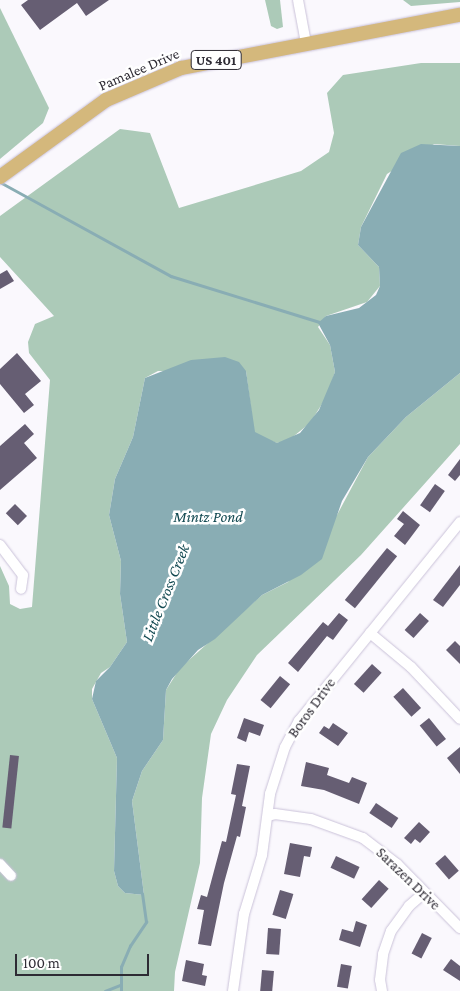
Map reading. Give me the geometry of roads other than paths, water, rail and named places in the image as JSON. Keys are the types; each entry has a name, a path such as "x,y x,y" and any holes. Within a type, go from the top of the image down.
{"main road":[{"name":"Pamalee Drive","path":"0,177 106,100 154,78 211,60 460,15"}],"street":[{"path":"298,0 306,43"},
{"name":"Boros Drive","path":"233,991 238,944 262,855 276,770 293,731 460,522"},
{"path":"0,545 23,576 21,589"},
{"path":"370,633 412,667 460,719"},
{"name":"Sarazen Drive","path":"268,816 275,814 312,819 346,830 378,848 460,928"},
{"path":"0,864 11,876"},
{"path":"382,991 382,963 391,931 409,906 424,893"}],"water":[{"name":"Mintz Pond","path":"421,144 460,146 460,373 406,417 368,457 342,501 322,559 301,575 262,595 215,639 198,650 172,679 166,690 163,740 142,771 132,801 144,895 125,893 118,886 114,871 117,758 92,699 96,681 110,667 127,642 120,594 121,561 109,515 115,479 133,437 145,378 191,360 225,357 239,362 246,371 255,432 277,443 300,433 319,410 335,372 330,345 318,323 326,316 359,308 376,295 380,286 379,267 358,245 361,227 401,153"}],"waterway":[{"path":"0,182 171,276 320,322"},
{"name":"Little Cross Creek","path":"121,991 121,967 130,946 146,922 142,894"},
{"path":"105,991 120,985"}]}
